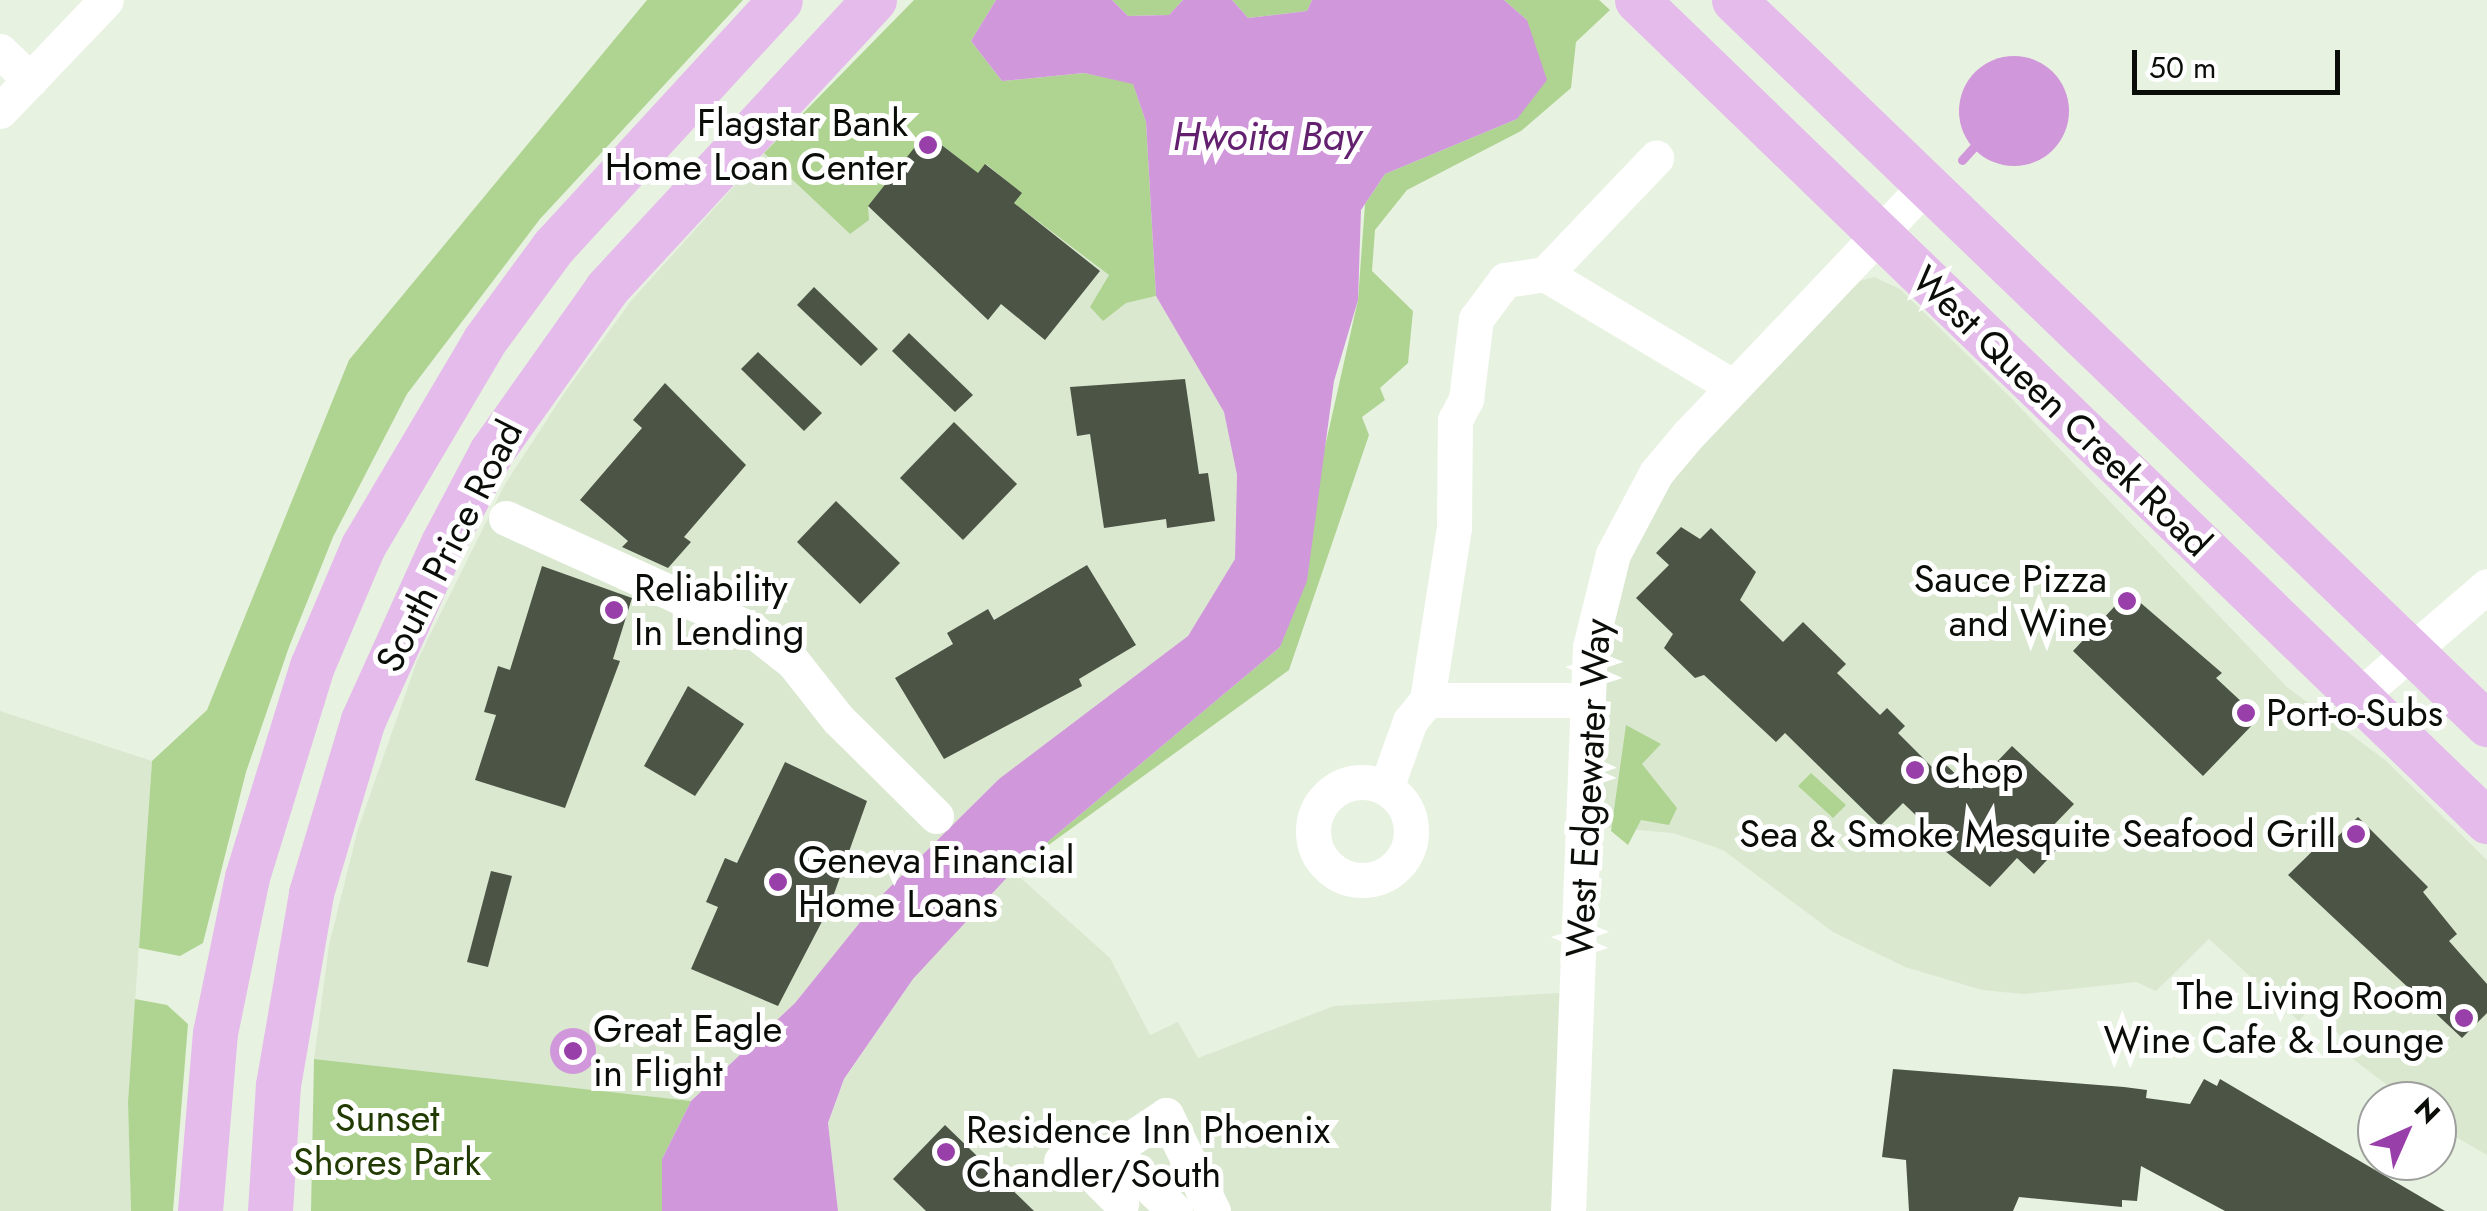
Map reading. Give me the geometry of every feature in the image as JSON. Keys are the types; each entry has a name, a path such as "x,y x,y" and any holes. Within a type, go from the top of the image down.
{"main road":[{"name":"South Price Road","path":"200,1211 215,1034 247,877 293,720 364,546 484,341 554,248 780,0"},
{"name":"South Price Road","path":"270,1211 278,1085 310,894 363,720 417,594 491,452 607,288 874,0"},
{"name":"West Queen Creek Road","path":"1637,0 2487,821"},
{"name":"West Queen Creek Road","path":"1734,0 2487,724"}],"street":[{"path":"0,111 106,0"},
{"path":"0,51 30,80"},
{"path":"1386,788 1410,722 1427,700 1454,528 1455,420 1466,399 1476,319 1505,280 1545,274 1656,158"},
{"name":"West Edgewater Way","path":"1568,1211 1590,647 1613,554 1656,473 1732,386 1926,186"},
{"path":"1545,274 1732,386"},
{"path":"506,518 750,629 794,662 838,719 936,816"},
{"path":"2358,697 2416,652 2487,586"},
{"path":"1427,700 1588,700"},
{"path":"1085,1158 1166,1115 1213,1211"},
{"path":"1085,1158 1122,1203"},
{"path":"1085,1158 1175,1211"}],"shaded area":[{"path":"926,133 974,170 985,164 1109,275 1103,320 1125,303 1156,296 1224,412 1237,475 1235,559 1188,636 999,779 882,895 795,1003 691,1101 314,1059 329,945 358,829 417,661 505,484 565,392 631,301 764,153 850,234"},
{"path":"1874,277 1900,289 2013,400 2287,687 2385,760 2487,860 2487,1155 2457,1138 2457,1081 2382,1081 2345,1053 2351,1046 2311,1007 2299,1021 2209,939 2156,991 2136,982 2024,994 1982,990 1905,967 1833,932 1723,850 1673,833 1603,827 1607,643 1619,583 1655,502 1705,434 1860,281"},
{"path":"0,711 152,761 128,1102 131,1211 0,1211"},
{"path":"1013,871 1110,958 1150,1035 1178,1022 1198,1058 1334,1006 1577,992 1568,1211 838,1211 828,1124 844,1080 913,979"}],"green space":[{"path":"647,0 743,0 540,219 407,394 333,537 289,647 246,772 203,943 180,956 139,948 152,761 207,710 349,360"},
{"path":"914,0 996,0 971,41 1002,81 1084,73 1133,83 1146,122 1156,296 1126,303 1103,321 1090,307 1109,275 1014,203 1021,193 986,164 972,181 973,170 927,133 868,206 869,220 850,234 764,153"},
{"path":"1112,0 1183,0 1169,15 1128,16"},
{"path":"1232,0 1312,0 1307,11 1248,18"},
{"path":"1504,0 1599,0 1610,10 1576,42 1571,88 1521,131 1407,190 1375,230 1372,271 1413,311 1408,363 1380,388 1385,400 1362,417 1369,435 1289,670 1013,871 1280,647 1358,300 1365,204 1385,174 1517,119 1527,20"},
{"path":"1626,725 1661,744 1642,764 1677,808 1669,825 1641,820 1628,845 1611,831"},
{"path":"1811,773 1846,805 1833,818 1798,786"},
{"path":"135,999 167,1005 188,1024 173,1211 131,1211 128,1102"},
{"name":"Sunset Shores Park","path":"314,1059 691,1101 662,1159 662,1211 311,1211"}],"water":[{"name":"Hwoita Bay","path":"996,0 1112,0 1128,16 1169,15 1183,0 1232,0 1248,18 1307,11 1312,0 1504,0 1527,20 1547,80 1517,119 1385,174 1361,210 1358,300 1334,381 1307,581 1280,647 1013,871 913,979 844,1079 828,1123 838,1211 662,1211 662,1159 691,1101 795,1003 882,895 999,779 1188,636 1235,559 1237,475 1224,412 1156,296 1146,122 1133,84 1084,73 1002,81 971,41"},
{"path":"2014,56 2035,60 2053,72 2065,90 2069,111 2065,132 2053,150 2035,162 2014,166 1993,162 1975,150 1963,132 1959,111 1963,90 1975,72 1993,60"},
{"path":"573,1028 589,1035 596,1051 589,1067 573,1074 557,1067 550,1051 557,1035"}],"building":[{"path":"926,133 978,173 985,164 1022,193 1014,203 1100,271 1045,340 1001,304 988,320 868,206"},
{"path":"814,287 878,349 861,366 797,305"},
{"path":"909,333 973,395 955,412 892,351"},
{"path":"758,352 822,413 804,431 741,369"},
{"path":"1185,379 1199,474 1208,473 1215,521 1167,528 1166,519 1104,528 1090,434 1077,436 1070,387"},
{"path":"665,383 746,465 684,537 691,542 668,568 622,547 628,541 580,500 642,428 633,420"},
{"path":"954,422 1017,484 963,540 900,478"},
{"path":"836,501 900,563 860,604 797,542"},
{"path":"1681,527 1700,539 1711,528 1756,572 1740,600 1783,642 1803,622 1846,664 1837,673 1880,715 1887,708 1905,726 1898,733 1932,767 1939,758 1971,789 2012,746 2074,804 2047,832 2060,846 2034,874 2017,858 1990,887 1940,847 1945,843 1903,803 1880,826 1785,733 1776,742 1704,675 1695,678 1664,648 1673,634 1636,598 1669,565 1656,553"},
{"path":"1087,565 1136,645 1079,679 1082,686 944,759 895,678 953,644 947,633 988,609 994,620"},
{"path":"542,566 632,598 613,659 620,661 565,808 475,780 496,715 484,712 498,666 510,670"},
{"path":"2128,592 2222,673 2216,678 2259,718 2203,776 2073,651"},
{"path":"688,686 744,724 695,796 644,766"},
{"name":"Geneva Financial Home Loans","path":"785,762 867,801 829,908 778,1006 691,969 718,907 706,902 725,858 737,863"},
{"path":"2358,817 2428,887 2423,892 2457,934 2449,941 2487,984 2487,1013 2462,1038 2288,875 2331,833 2336,838"},
{"path":"491,871 512,876 488,967 467,962"},
{"path":"1893,1069 2124,1087 2147,1090 2146,1098 2190,1104 2204,1079 2217,1086 2220,1079 2357,1159 2357,1181 2394,1181 2445,1211 2225,1211 2141,1166 2137,1201 2122,1200 2122,1207 2019,1197 2013,1211 1909,1211 1906,1160 1882,1157"},
{"name":"Residence Inn Phoenix Chandler/South","path":"945,1125 1034,1211 926,1211 893,1179"}],"waterway":[{"path":"1962,160 1980,140"}],"place":[{"name":"Flagstar Bank Home Loan Center","path":"928,145"},
{"name":"Sauce Pizza and Wine","path":"2127,601"},
{"name":"Reliability In Lending","path":"614,610"},
{"name":"Port-o-Subs","path":"2246,713"},
{"name":"Chop","path":"1915,770"},
{"name":"Sea & Smoke Mesquite Seafood Grill","path":"2356,834"},
{"name":"Geneva Financial Home Loans","path":"778,882"},
{"name":"The Living Room Wine Cafe & Lounge","path":"2464,1018"},
{"name":"Great Eagle in Flight","path":"573,1051"},
{"name":"Residence Inn Phoenix Chandler/South","path":"946,1152"}]}
